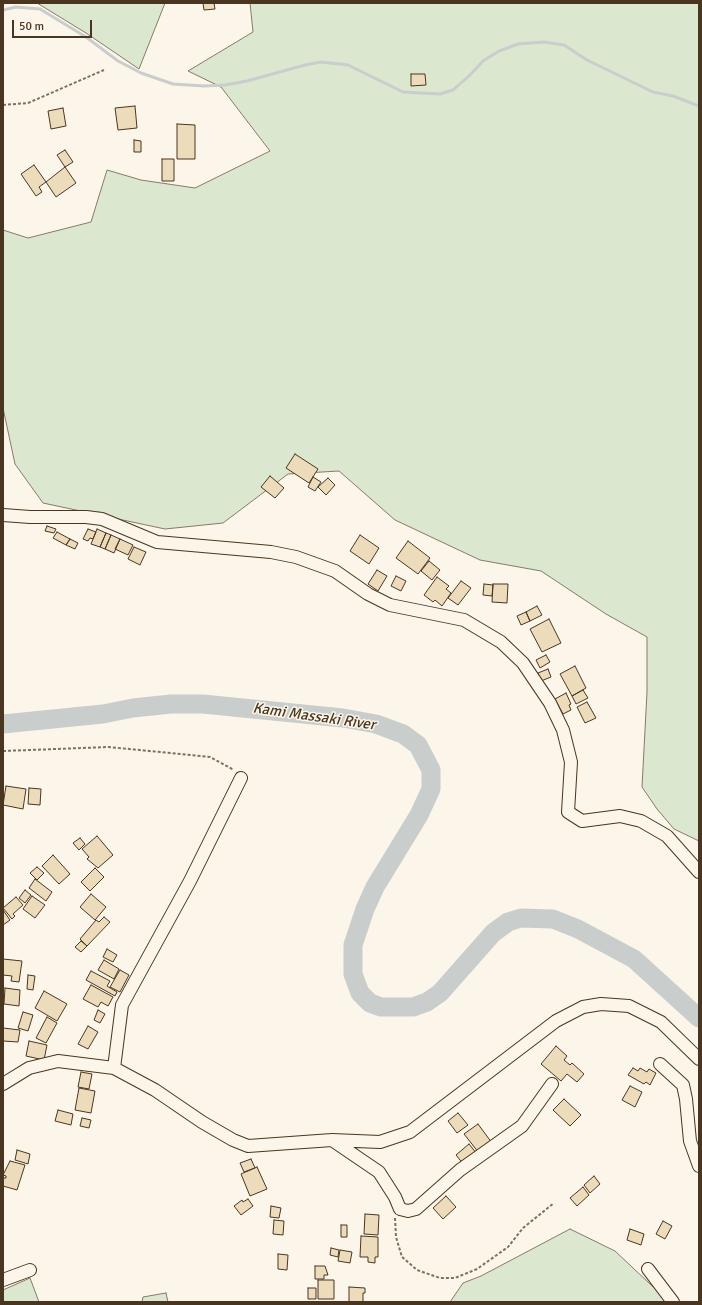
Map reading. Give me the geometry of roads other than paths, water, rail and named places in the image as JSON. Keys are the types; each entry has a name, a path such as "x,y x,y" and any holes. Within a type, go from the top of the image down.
{"street":[{"path":"3,515 30,518 86,517 109,522 157,542 271,552 296,557 335,571 368,594 390,605 464,620 501,642 523,663 550,703 563,730 571,762 568,812 582,821 620,816 641,821 667,836 699,872"},
{"path":"114,1068 122,1005 190,881 241,778"},
{"path":"3,1084 29,1068 58,1061 114,1068 155,1090 202,1122 233,1140 248,1146 332,1140 380,1142 410,1132 556,1021 583,1007 601,1004 629,1006 661,1022 699,1059"},
{"path":"660,1064 683,1085 686,1099 690,1141 699,1166"},
{"path":"332,1140 379,1172 395,1197 396,1204 400,1209 416,1209 460,1170 522,1126 552,1084"},
{"path":"648,1269 673,1302"},
{"path":"3,1280 30,1270"}],"waterway":[{"path":"3,10 16,7 40,9 86,37 118,61 141,73 173,84 204,86 225,85 247,81 321,62 348,65 403,92 440,94 453,90 483,61 499,51 518,44 544,42 564,45 587,60 653,92 673,96 699,106"},
{"name":"Kami Massaki River","path":"3,724 103,714 133,708 171,704 203,704 343,718 376,724 403,734 418,745 431,770 431,789 419,815 375,887 365,909 353,945 353,974 360,993 370,1003 381,1007 413,1007 427,1002 440,993 493,933 508,922 521,918 553,919 578,929 634,959 699,1018"}]}
